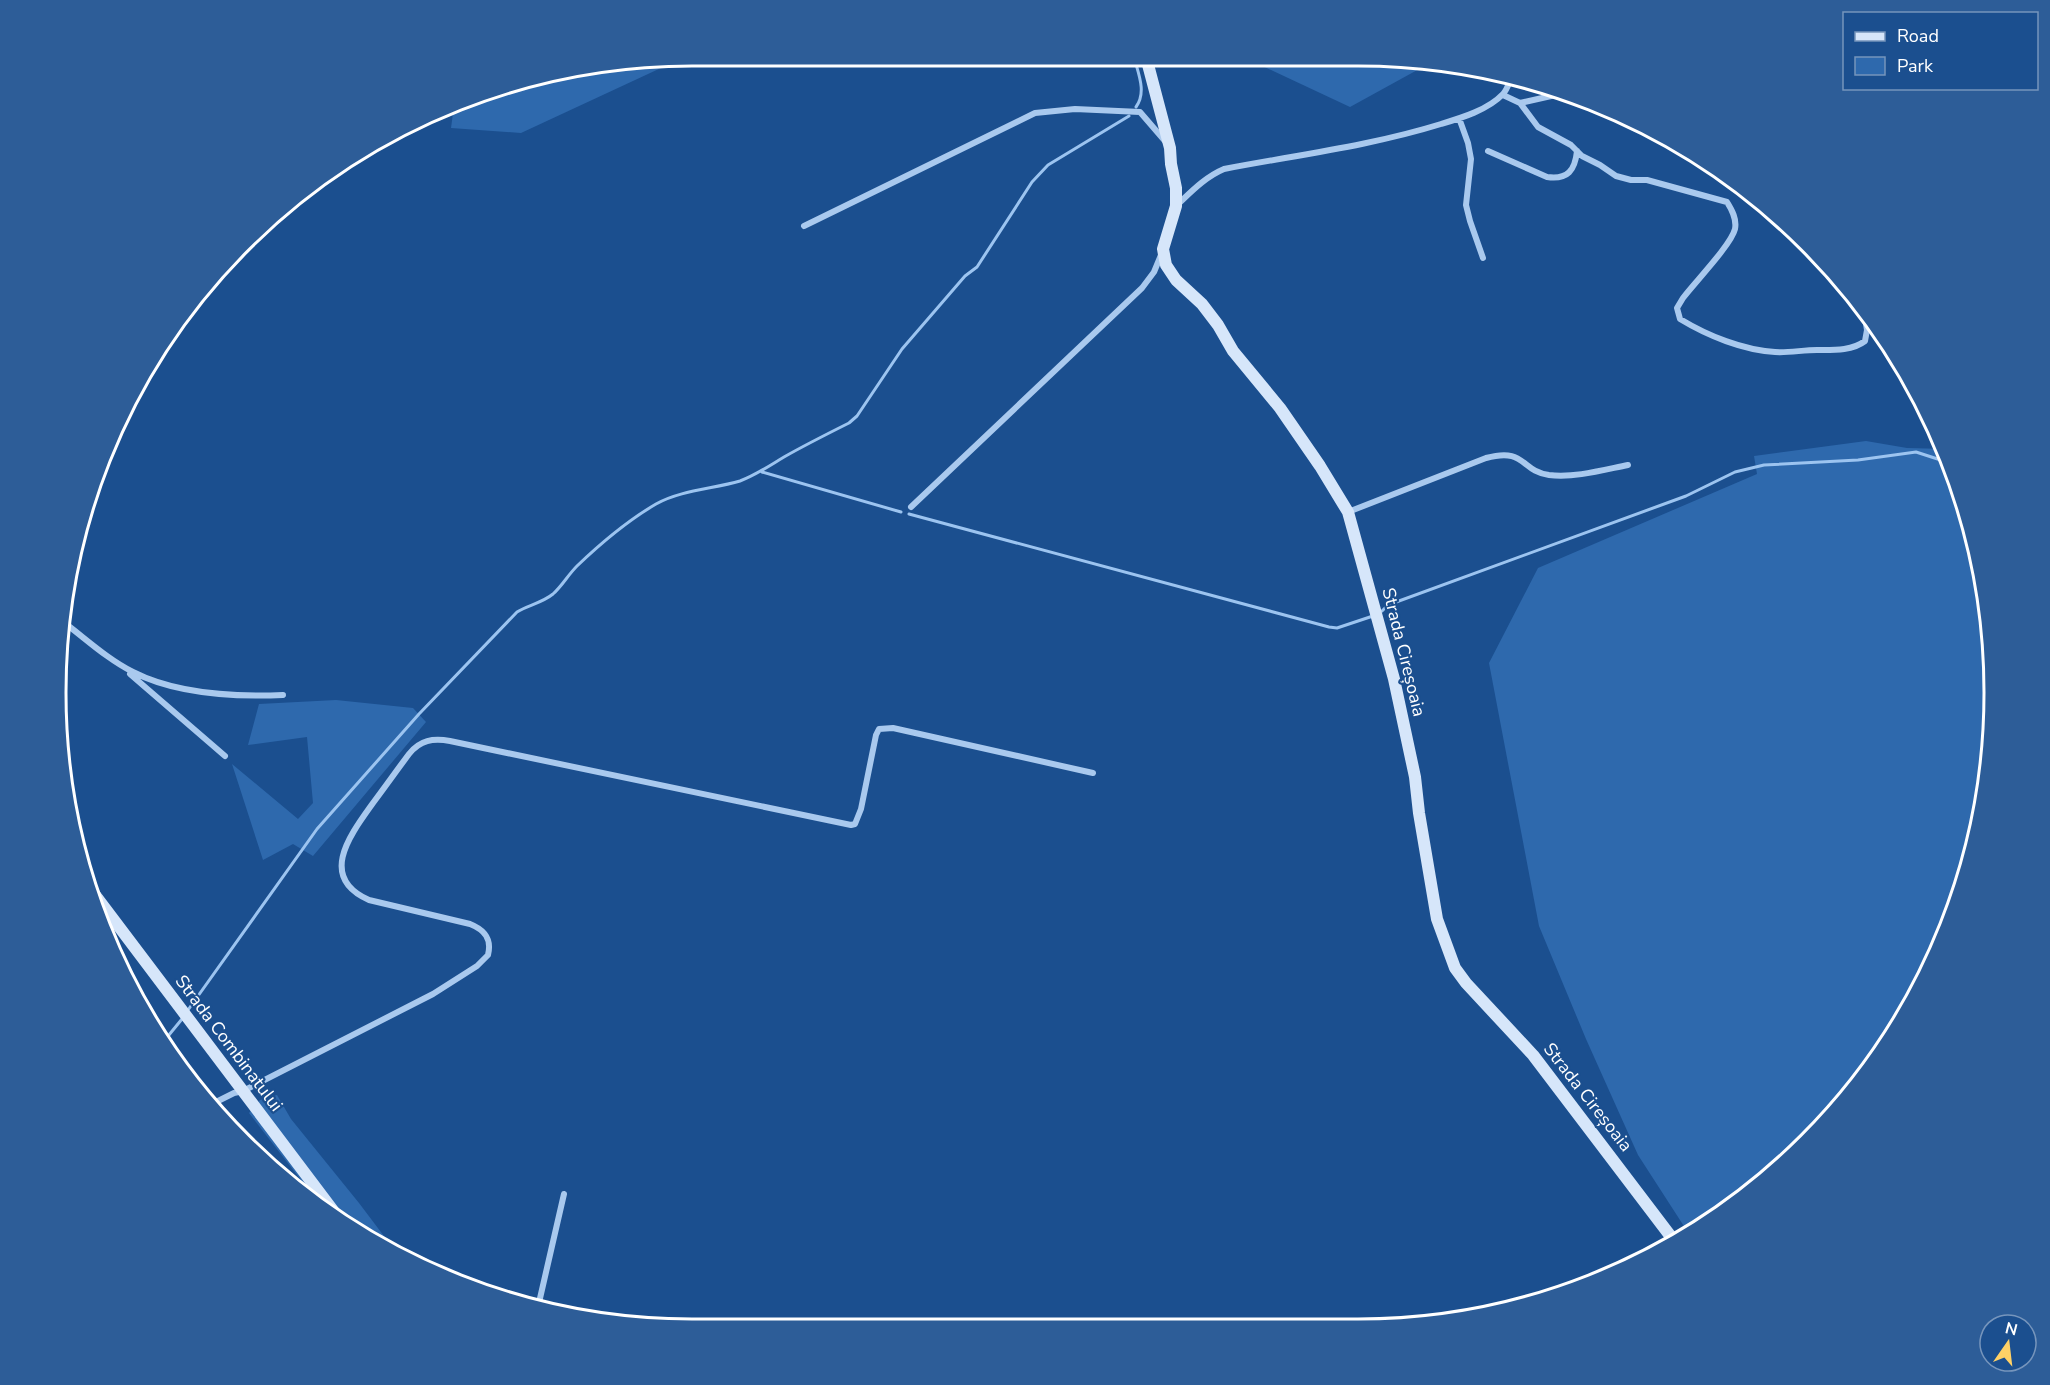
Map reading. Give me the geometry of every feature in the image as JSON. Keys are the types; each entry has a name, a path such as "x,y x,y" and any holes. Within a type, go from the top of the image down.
{"street":[{"path":"910,507 1142,288 1154,272 1164,249 1176,206 1176,188 1170,148 1149,66"},
{"path":"1176,206 1197,186 1224,169 1354,147 1459,118 1486,106 1503,94 1508,84"},
{"path":"1503,94 1520,103 1538,128 1571,145 1582,156 1616,176 1631,180 1647,180 1727,202 1733,210 1736,226 1731,241 1683,298 1677,308 1680,319 1691,326 1745,347 1777,352 1857,347 1865,341 1867,328"},
{"path":"1520,103 1550,96"},
{"path":"804,226 1035,113 1075,109 1140,112 1170,148"},
{"path":"1459,118 1472,159 1466,206 1483,258"},
{"path":"1488,151 1547,177 1555,178 1570,173 1575,167 1577,151"},
{"name":"Strada Cireșoaia","path":"1164,249 1166,265 1176,280 1202,304 1233,351 1280,408 1348,512 1394,679 1415,777 1437,919 1455,968 1466,983 1533,1055 1670,1235"},
{"path":"1348,512 1502,453 1516,456 1537,471 1547,475 1593,472 1628,465"},
{"path":"69,627 121,666 225,756"},
{"path":"121,666 149,679 195,691 230,696 283,695"},
{"path":"217,1101 243,1091 433,994 477,966 488,955 489,940 481,929 470,924 369,900 356,893 343,878 342,857 350,837 409,754 425,741 450,741 851,825 855,824 861,808 879,729 893,728 1093,773"},
{"name":"Strada Combinatului","path":"103,905 325,1200"},
{"path":"540,1300 564,1194"}],"green space":[{"path":"1262,66 1358,66 1419,69 1350,107"},
{"path":"664,67 521,133 451,128 453,114 530,87 611,71"},
{"path":"1866,441 1907,448 1934,449 1951,491 1972,570 1983,652 1983,733 1979,774 1963,855 1936,932 1900,1006 1855,1074 1801,1136 1739,1190 1684,1227 1638,1155 1539,926 1489,663 1538,568 1757,474 1754,456"},
{"path":"336,700 413,708 426,722 313,856 293,844 263,860 232,764 298,819 313,803 307,737 248,745 259,704"},
{"path":"277,1095 291,1119 386,1239 305,1185 249,1113 260,1100"}],"waterway":[{"path":"1136,66 1141,95 1136,107"},
{"path":"188,1010 317,829 419,714 517,612 553,594 595,549 656,504 697,490 746,479 849,423 857,416 902,349 965,276 977,267 1032,182 1048,165 1129,116"},
{"path":"1382,611 1388,605 1686,496 1735,472 1764,465 1858,460 1916,452 1938,459"},
{"path":"762,472 901,512"},
{"path":"909,514 1329,627 1337,628 1373,616"},
{"path":"169,1035 182,1019"}]}
